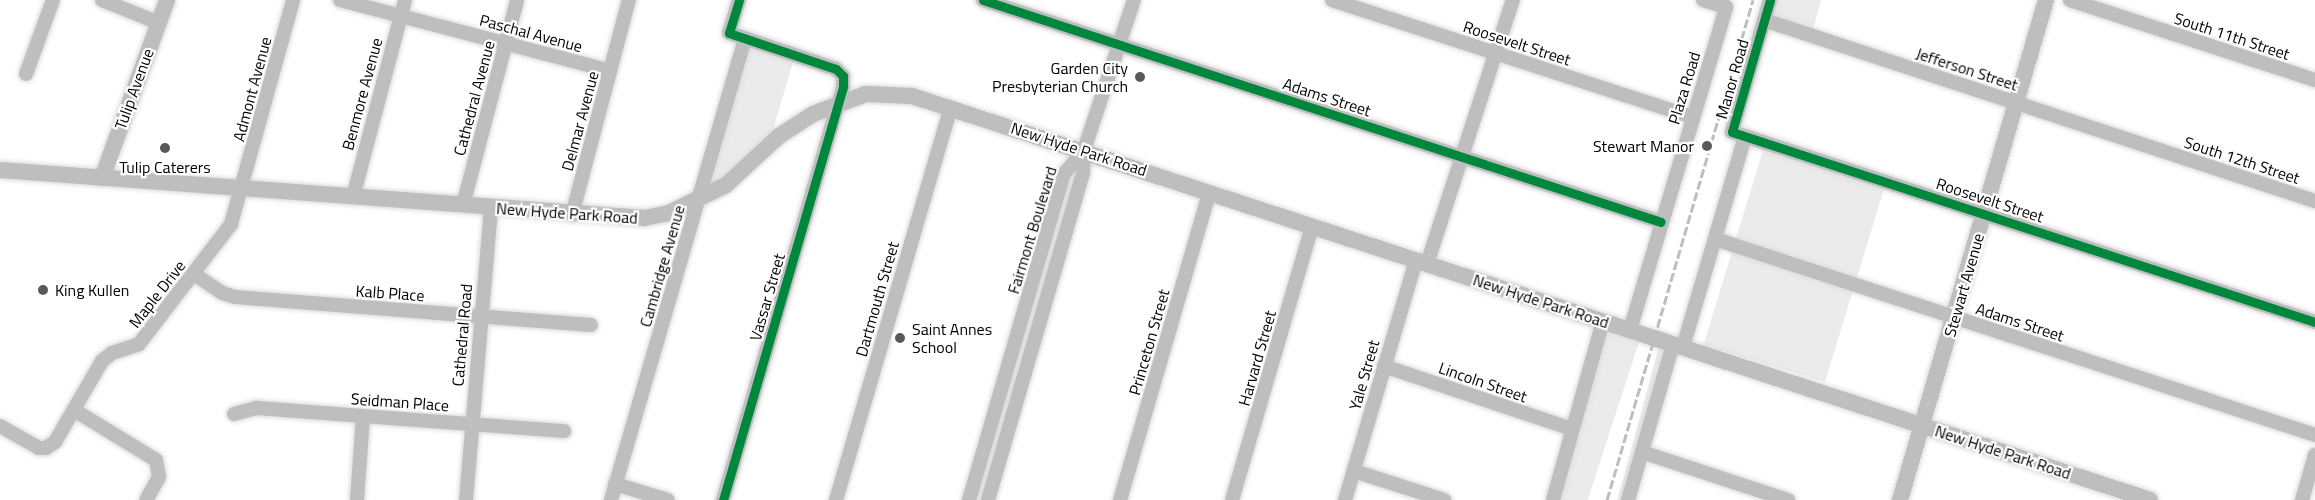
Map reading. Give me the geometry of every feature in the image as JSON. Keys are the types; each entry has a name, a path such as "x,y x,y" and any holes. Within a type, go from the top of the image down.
{"main road":[{"name":"Tulip Avenue","path":"102,178 167,0"},
{"name":"Stewart Avenue","path":"1900,500 2046,0"},
{"name":"New Hyde Park Road","path":"0,170 243,187 572,215 644,218 669,213 699,201 735,179 794,125 838,103 866,94 912,96 1084,150 1209,193 2150,500"}],"street":[{"path":"26,74 53,0"},
{"path":"102,0 159,23"},
{"name":"Admont Avenue","path":"243,187 293,0"},
{"name":"Paschal Avenue","path":"340,0 610,71"},
{"name":"Benmore Avenue","path":"353,197 405,0"},
{"name":"Cathedral Avenue","path":"463,205 517,0"},
{"name":"Delmar Avenue","path":"572,215 629,0"},
{"path":"739,0 729,33 744,40"},
{"name":"Adams Street","path":"983,0 1661,222"},
{"path":"1084,150 1134,0"},
{"name":"Roosevelt Street","path":"1332,0 1692,117"},
{"name":"Yale Street","path":"1345,500 1384,366 1462,156 1513,0"},
{"path":"1764,20 1770,0"},
{"name":"South 11th Street","path":"2070,0 2315,80"},
{"name":"Plaza Road","path":"1630,330 1726,7 1708,1"},
{"name":"Jefferson Street","path":"1764,20 2159,150"},
{"name":"Manor Road","path":"1628,500 1642,452 1715,239 1745,137 1732,132 1764,20"},
{"name":"Vassar Street","path":"723,500 843,86 843,76 836,69 744,40"},
{"name":"Cambridge Avenue","path":"611,500 744,40"},
{"name":"Dartmouth Street","path":"836,500 951,108"},
{"name":"Roosevelt Street","path":"1745,137 2315,322"},
{"name":"Fairmont Boulevard","path":"969,500 1064,174 1084,150"},
{"name":"Fairmont Boulevard","path":"988,500 1083,172 1084,150"},
{"name":"South 12th Street","path":"2159,150 2315,201"},
{"name":"Maple Drive","path":"0,426 39,448 46,448 55,442 102,361 112,353 139,344 231,224 243,187"},
{"name":"Princeton Street","path":"1120,500 1209,193"},
{"name":"Cathedral Road","path":"466,500 491,208"},
{"name":"Harvard Street","path":"1232,500 1312,226"},
{"name":"Adams Street","path":"1715,239 2315,435"},
{"name":"Kalb Place","path":"194,274 222,293 235,297 591,325"},
{"path":"1553,500 1603,321"},
{"name":"Lincoln Street","path":"1384,366 1572,429"},
{"name":"Seidman Place","path":"234,414 257,408 564,431"},
{"path":"74,410 156,460 159,477 146,500"},
{"path":"357,500 363,416"},
{"path":"1642,452 1788,500"},
{"path":"2301,500 2315,455"},
{"path":"1354,471 1444,500"},
{"path":"615,484 668,500"}],"shaded area":[{"path":"1765,0 1821,0 1812,33 1760,17"},
{"path":"746,44 794,59 769,143 703,196"},
{"path":"1764,147 1885,184 1825,382 1703,345"},
{"path":"1078,165 984,500 975,500 1072,166"},
{"path":"1602,323 1641,336 1588,500 1545,498"},
{"path":"1660,342 1671,345 1629,500 1618,500"}],"railway":[{"path":"1607,500 1753,0"}],"cycle path":[{"path":"723,500 843,86 843,76 836,69 729,33 739,0"},
{"path":"983,0 1661,222"},
{"path":"1770,0 1732,132 2315,322"}],"place":[{"name":"Garden City Presbyterian Church","path":"1140,77"},
{"name":"Stewart Manor","path":"1707,146"},
{"name":"Tulip Caterers","path":"165,148"},
{"name":"King Kullen","path":"43,290"},
{"name":"Saint Annes School","path":"900,338"}]}
